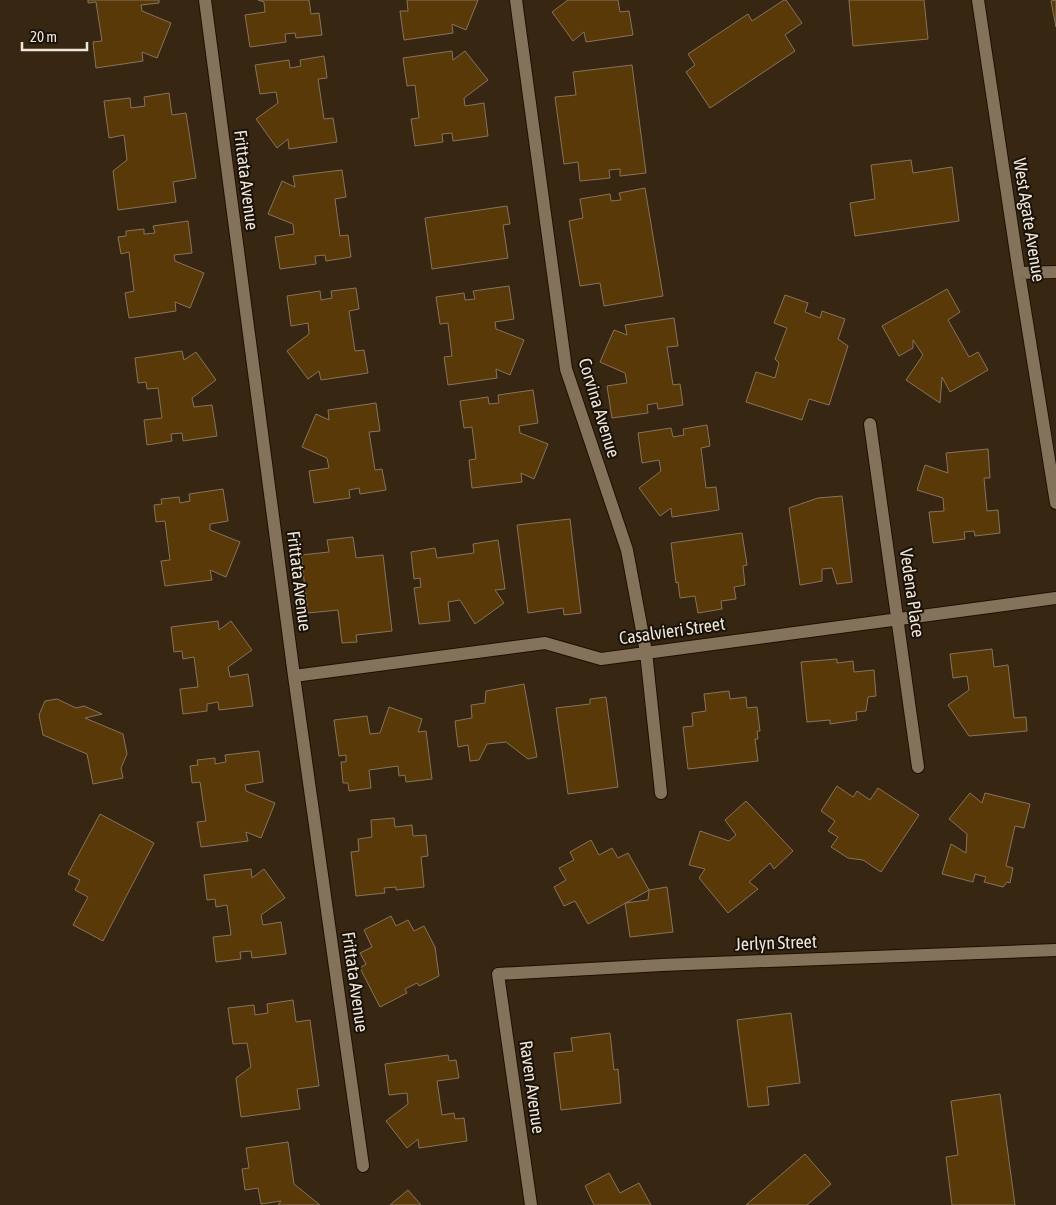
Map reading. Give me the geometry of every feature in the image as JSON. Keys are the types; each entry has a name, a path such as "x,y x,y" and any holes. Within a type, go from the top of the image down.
{"street":[{"name":"Frittata Avenue","path":"205,0 294,676 363,1166"},
{"name":"Corvina Avenue","path":"516,0 566,369 627,550 646,652 661,793"},
{"name":"West Agate Avenue","path":"978,0 1056,503"},
{"path":"1019,273 1056,272"},
{"name":"Vedena Place","path":"870,424 918,767"},
{"name":"Casalvieri Street","path":"294,676 545,642 601,659 1056,598"},
{"name":"Jerlyn Street","path":"498,974 1056,950"},
{"name":"Raven Avenue","path":"498,974 531,1205"}],"building":[{"path":"88,0 159,0 159,3 141,5 142,11 171,23 157,58 142,52 143,61 96,68 93,42 102,41 96,2 88,3"},
{"path":"258,0 309,0 311,14 319,13 322,35 296,38 295,33 285,34 286,42 250,47 245,15 265,12 264,2"},
{"path":"407,0 478,0 466,30 452,24 453,33 404,40 400,11 408,11"},
{"path":"568,0 618,0 620,12 629,11 633,35 586,42 584,32 573,41 552,12"},
{"path":"786,0 802,23 785,35 795,51 710,108 686,72 695,65 688,54 748,14 752,21"},
{"path":"849,0 924,0 928,39 853,46"},
{"path":"1056,0 1056,27 1051,1"},
{"path":"452,51 453,60 465,51 488,80 464,98 465,106 484,103 488,136 453,141 452,133 442,134 443,142 415,146 411,119 419,118 415,85 407,86 403,58"},
{"path":"324,56 327,78 318,79 324,119 333,118 337,142 289,149 288,139 277,148 256,119 278,103 276,92 260,94 255,65 289,60 290,68 301,66 300,60"},
{"path":"632,65 646,173 620,176 620,169 609,170 610,178 580,181 578,162 564,164 555,97 576,95 573,72"},
{"path":"169,93 172,115 186,113 196,178 173,182 176,202 118,210 113,171 127,160 124,135 109,138 104,101 130,98 131,108 145,106 144,97"},
{"path":"911,160 913,173 952,167 959,221 855,236 850,203 875,199 871,165"},
{"path":"342,170 346,197 335,199 340,236 348,235 351,257 326,261 325,255 315,256 316,264 280,269 275,237 294,234 293,224 268,214 282,181 295,187 293,176"},
{"path":"645,188 663,296 604,306 600,283 580,286 569,221 583,218 580,199 610,194 611,201 621,200 619,193"},
{"path":"507,206 510,224 503,225 508,258 432,269 425,218"},
{"path":"188,221 192,253 174,255 175,261 204,273 190,308 175,302 176,311 129,318 125,293 134,291 129,252 121,254 118,237 126,236 126,231 144,229 144,234 155,233 153,226"},
{"path":"509,286 514,319 495,322 496,329 524,340 510,375 496,369 497,378 448,385 444,357 452,356 448,323 440,324 436,297 464,293 465,300 475,299 473,291"},
{"path":"356,288 359,309 349,311 355,351 364,350 368,373 321,380 319,371 308,379 287,351 309,334 308,323 291,326 287,296 320,291 321,300 332,298 331,291"},
{"path":"947,289 960,312 948,320 969,357 978,352 988,370 950,392 942,377 940,403 906,380 923,355 913,340 913,348 899,356 882,326"},
{"path":"785,295 808,303 805,312 820,318 822,311 845,319 838,339 848,346 829,405 809,399 802,420 746,402 756,372 775,378 779,363 775,359 787,328 774,323"},
{"path":"674,318 678,346 667,347 673,385 680,384 683,405 658,409 657,403 647,405 648,413 612,418 607,386 627,383 625,373 600,362 614,330 627,335 625,325"},
{"path":"182,351 184,360 196,352 216,380 192,398 194,407 212,405 217,436 183,441 182,433 171,434 172,441 147,445 144,420 162,418 158,388 147,389 146,382 138,383 135,358"},
{"path":"533,390 538,423 519,426 520,433 548,444 534,479 521,473 522,482 472,488 469,460 476,459 472,427 464,428 460,401 488,397 489,404 499,403 498,395"},
{"path":"376,403 380,431 369,432 375,470 382,469 386,490 360,494 359,488 349,490 350,498 314,503 309,471 329,468 327,458 302,447 316,414 329,420 328,410"},
{"path":"707,425 710,446 701,448 706,488 716,487 719,510 672,517 671,508 660,516 639,488 661,471 659,460 642,463 638,433 671,428 673,437 684,435 683,429"},
{"path":"988,449 990,478 984,478 987,511 998,510 1000,533 975,536 974,531 964,532 965,539 933,543 929,512 944,511 943,498 917,490 925,465 948,473 946,453"},
{"path":"223,489 228,521 210,524 210,530 240,542 226,577 210,570 212,580 165,586 161,561 170,560 165,521 156,522 154,505 162,504 161,499 179,497 180,503 190,501 189,494"},
{"path":"842,496 852,582 837,584 832,568 822,569 822,581 800,585 789,508 818,498"},
{"path":"570,519 581,613 564,615 563,608 528,613 517,525"},
{"path":"742,533 747,565 743,566 745,585 734,587 736,599 721,601 722,609 698,613 695,596 680,598 678,582 676,583 671,543"},
{"path":"353,537 356,558 383,555 392,631 356,635 357,642 342,643 338,610 308,613 301,555 329,552 327,540"},
{"path":"498,540 505,589 495,590 504,603 475,624 460,600 448,602 450,621 419,624 414,588 421,587 420,578 414,579 411,552 435,548 437,558 474,553 473,544"},
{"path":"218,621 219,630 231,621 252,650 228,667 230,677 248,674 253,706 219,710 218,702 207,704 207,711 183,714 180,689 198,687 194,657 183,659 182,651 174,652 171,627"},
{"path":"992,649 994,667 1008,665 1014,718 1026,717 1027,731 969,736 948,705 969,690 967,676 953,678 950,654"},
{"path":"837,659 837,663 853,661 854,672 874,670 876,696 868,697 866,711 856,712 857,720 830,724 830,720 807,722 801,662"},
{"path":"524,684 537,757 528,759 506,742 487,744 479,760 470,761 468,745 458,747 455,721 472,718 471,705 485,703 486,691"},
{"path":"729,691 730,699 746,697 747,708 757,707 760,731 757,731 758,739 755,739 758,761 688,769 683,727 693,726 692,713 706,711 704,694"},
{"path":"606,697 618,787 568,794 556,708 590,704 590,699"},
{"path":"57,699 76,708 84,706 102,714 85,718 123,734 127,754 121,768 123,778 93,784 87,754 43,735 39,715 45,701"},
{"path":"389,707 422,719 418,732 426,731 432,779 406,782 405,775 399,776 398,766 369,770 371,788 349,791 348,783 343,783 341,762 346,762 346,755 339,756 334,720 367,716 370,734 380,733"},
{"path":"259,751 263,782 245,785 246,791 275,803 261,838 246,832 248,841 201,847 197,822 206,821 200,782 192,783 190,766 198,765 197,760 215,758 215,764 226,762 225,755"},
{"path":"837,786 853,797 857,791 870,800 878,788 919,815 881,872 863,860 848,858 831,847 838,837 828,831 835,821 821,811"},
{"path":"970,793 982,803 985,793 1030,804 1024,828 1015,826 1006,866 1013,868 1010,883 1007,882 1003,887 984,882 986,877 975,874 973,882 942,874 951,844 966,853 967,834 949,819"},
{"path":"746,801 793,851 774,869 770,863 749,882 758,889 728,913 699,878 705,869 689,865 700,831 729,841 736,835 725,820"},
{"path":"100,814 154,843 103,941 73,925 88,897 75,890 80,880 68,874"},
{"path":"394,818 395,827 412,825 413,836 426,835 428,856 421,857 424,887 396,890 396,887 384,888 385,893 356,896 351,852 359,851 358,839 372,837 371,820"},
{"path":"591,840 599,855 612,848 618,858 628,853 649,890 588,924 575,901 564,906 554,887 566,880 559,868 574,860 570,852"},
{"path":"251,869 252,878 264,869 285,898 261,915 263,925 281,922 286,954 252,958 251,951 240,952 241,959 216,962 213,937 231,935 227,905 216,907 215,899 207,900 204,875"},
{"path":"667,887 673,932 630,937 625,903 648,900 649,890"},
{"path":"391,916 396,926 408,920 414,931 424,926 435,947 439,976 419,986 417,983 405,989 407,993 380,1007 360,968 366,964 360,953 372,947 364,930"},
{"path":"293,1000 296,1022 310,1020 319,1086 297,1089 300,1109 241,1117 236,1078 251,1067 247,1043 233,1044 228,1008 254,1005 255,1015 268,1013 267,1004"},
{"path":"791,1013 800,1083 767,1087 769,1105 748,1107 737,1020"},
{"path":"610,1033 614,1070 618,1069 621,1103 561,1110 554,1053 573,1051 571,1038"},
{"path":"448,1055 449,1061 456,1060 459,1078 437,1081 442,1115 454,1113 455,1119 464,1118 467,1141 419,1148 418,1139 407,1148 386,1121 408,1104 407,1093 389,1095 385,1064"},
{"path":"1000,1094 1015,1205 952,1205 946,1157 958,1155 951,1101"},
{"path":"288,1142 294,1184 320,1205 278,1205 281,1201 261,1204 258,1188 245,1190 242,1169 249,1168 246,1148"},
{"path":"805,1154 831,1184 807,1205 746,1205"},
{"path":"609,1173 620,1193 639,1183 651,1205 594,1205 585,1186"},
{"path":"408,1190 421,1205 390,1205"}]}
